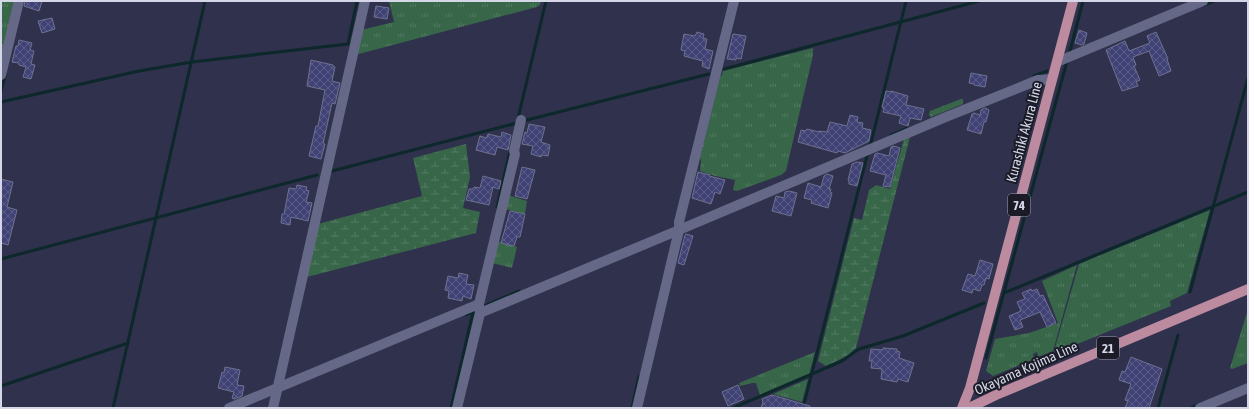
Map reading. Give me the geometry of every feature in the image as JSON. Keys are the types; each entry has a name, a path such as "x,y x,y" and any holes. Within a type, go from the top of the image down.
{"main road":[{"name":"Kurashiki Akura Line","path":"962,408 970,388 1073,1"},
{"name":"Okayama Kojima Line","path":"969,408 996,395 1248,289"}],"street":[{"path":"1,75 20,1"},
{"path":"273,408 326,168 365,1"},
{"path":"637,408 677,229 734,1"},
{"path":"1057,62 1203,1"},
{"path":"229,408 677,229 1038,80 1052,79"},
{"path":"457,408 477,308 515,154 514,151 521,122"},
{"path":"1200,408 1248,388"}],"green space":[{"path":"1,1 15,1 1,60"},
{"path":"389,1 541,1 540,5 537,7 355,55 361,30 394,22"},
{"path":"813,48 813,55 786,171 781,175 737,191 733,190 735,180 700,171 700,158 720,77 723,71"},
{"path":"963,99 963,104 931,117 929,115 930,111"},
{"path":"910,137 856,348 847,356 826,366 818,361 854,218 862,220 869,190 876,185 890,189 904,139"},
{"path":"466,144 470,177 463,208 480,212 476,233 307,277 318,224 422,196 413,158"},
{"path":"508,195 527,201 525,214 505,209"},
{"path":"1210,210 1187,293 1170,301 1171,306 1055,353 1054,351 1079,264"},
{"path":"497,241 517,247 512,268 492,263"},
{"path":"1077,265 1053,351 1038,357 1037,352 1033,354 1034,359 993,376 986,371 995,339 1029,333 1058,323 1042,281"},
{"path":"1248,309 1248,363 1232,369 1230,368"},
{"path":"815,352 809,375 760,395 756,383 740,386 739,383"},
{"path":"808,379 802,402 773,394"}],"building":[{"path":"25,1 42,1 39,11 24,6"},
{"path":"376,6 389,8 387,19 374,17"},
{"path":"52,18 55,29 42,33 38,21"},
{"path":"1079,30 1087,33 1084,44 1082,45 1075,43"},
{"path":"697,32 704,34 703,38 707,39 705,49 713,51 709,69 702,66 703,61 684,56 685,51 681,50 684,34 695,36"},
{"path":"1156,32 1168,59 1171,71 1159,76 1149,51 1133,57 1136,65 1134,66 1140,80 1136,82 1138,86 1122,91 1106,50 1125,41 1129,51 1150,43 1147,36"},
{"path":"733,34 746,36 741,59 727,59"},
{"path":"19,40 32,43 30,50 34,51 31,64 35,65 31,79 23,77 26,67 19,65 19,63 12,62"},
{"path":"311,60 333,65 335,67 332,81 340,83 335,104 332,103 321,159 309,156 316,126 318,126 325,90 307,86"},
{"path":"971,73 987,76 985,87 969,83"},
{"path":"886,91 908,96 906,105 924,109 921,120 910,118 908,126 899,123 901,116 883,112 884,108 882,107"},
{"path":"985,108 989,110 981,134 967,130 972,114 974,113 980,115 981,110"},
{"path":"850,115 858,117 857,122 863,123 862,128 871,130 869,141 845,153 838,151 837,153 798,142 801,130 806,131 807,129 827,132 830,122 847,126"},
{"path":"529,124 545,127 541,142 550,145 548,156 542,155 541,157 531,154 533,146 522,144"},
{"path":"502,132 511,135 508,150 497,147 495,155 476,150 480,136 487,138 488,134 501,137"},
{"path":"894,146 900,148 890,187 883,186 886,175 870,171 875,154 877,153 889,156 891,147"},
{"path":"857,162 863,163 857,186 849,184 848,180 852,164"},
{"path":"522,167 535,170 527,199 515,196"},
{"path":"698,172 725,180 720,194 715,192 711,204 692,198"},
{"path":"827,174 833,176 829,189 831,189 830,192 832,193 828,208 811,203 812,200 804,198 808,183 821,187 824,176"},
{"path":"483,176 501,181 499,189 493,187 489,205 466,200 469,189 473,189 474,187 480,188"},
{"path":"1,179 13,182 7,207 17,210 8,245 1,243"},
{"path":"297,185 307,187 306,190 309,191 306,202 312,203 308,221 291,217 290,225 281,223 289,188 296,189"},
{"path":"789,191 797,193 791,216 772,211 776,196 784,198 785,192"},
{"path":"510,211 525,214 520,237 517,237 514,246 501,243"},
{"path":"686,234 693,236 684,265 678,263"},
{"path":"980,260 993,264 989,279 986,278 980,291 973,289 972,293 962,290 968,274 975,276"},
{"path":"459,273 468,275 466,284 474,285 471,299 463,296 462,301 448,298 449,291 445,290 448,276 458,278"},
{"path":"1031,289 1032,291 1037,289 1040,296 1043,295 1056,323 1047,327 1040,312 1020,320 1023,327 1015,330 1009,316 1021,311 1017,302 1025,299 1022,293"},
{"path":"883,348 897,349 897,351 900,352 899,358 914,363 908,382 898,379 897,382 881,379 882,369 871,368 872,361 869,361 871,349 883,350"},
{"path":"1131,357 1162,369 1149,408 1125,408 1128,401 1125,400 1131,384 1119,380 1122,371 1125,372"},
{"path":"225,367 240,370 237,385 244,386 242,396 234,399 232,398 234,392 218,388 222,372 224,373"},
{"path":"738,385 744,399 728,406 722,392"},
{"path":"772,395 810,406 809,408 761,408 763,402 762,399"}],"waterway":[{"path":"113,408 205,1"},
{"path":"1,102 139,71 192,62 348,44 357,1"},
{"path":"518,118 546,1"},
{"path":"870,147 906,1"},
{"path":"724,69 979,1"},
{"path":"1070,51 1083,1"},
{"path":"1204,5 1214,1"},
{"path":"986,358 1067,61"},
{"path":"1034,76 1047,71"},
{"path":"523,121 709,74"},
{"path":"1,91 5,76"},
{"path":"1190,292 1248,78"},
{"path":"332,171 517,123"},
{"path":"891,135 907,128"},
{"path":"497,207 510,151"},
{"path":"803,408 868,152"},
{"path":"1,259 317,175"},
{"path":"1004,293 1248,192"},
{"path":"482,307 519,291"},
{"path":"733,408 842,361 859,349 903,336 984,303"},
{"path":"466,315 477,310"},
{"path":"451,408 473,312"},
{"path":"1158,408 1178,335"},
{"path":"1,386 128,343"},
{"path":"632,408 639,376"},
{"path":"1191,408 1198,405"}]}
